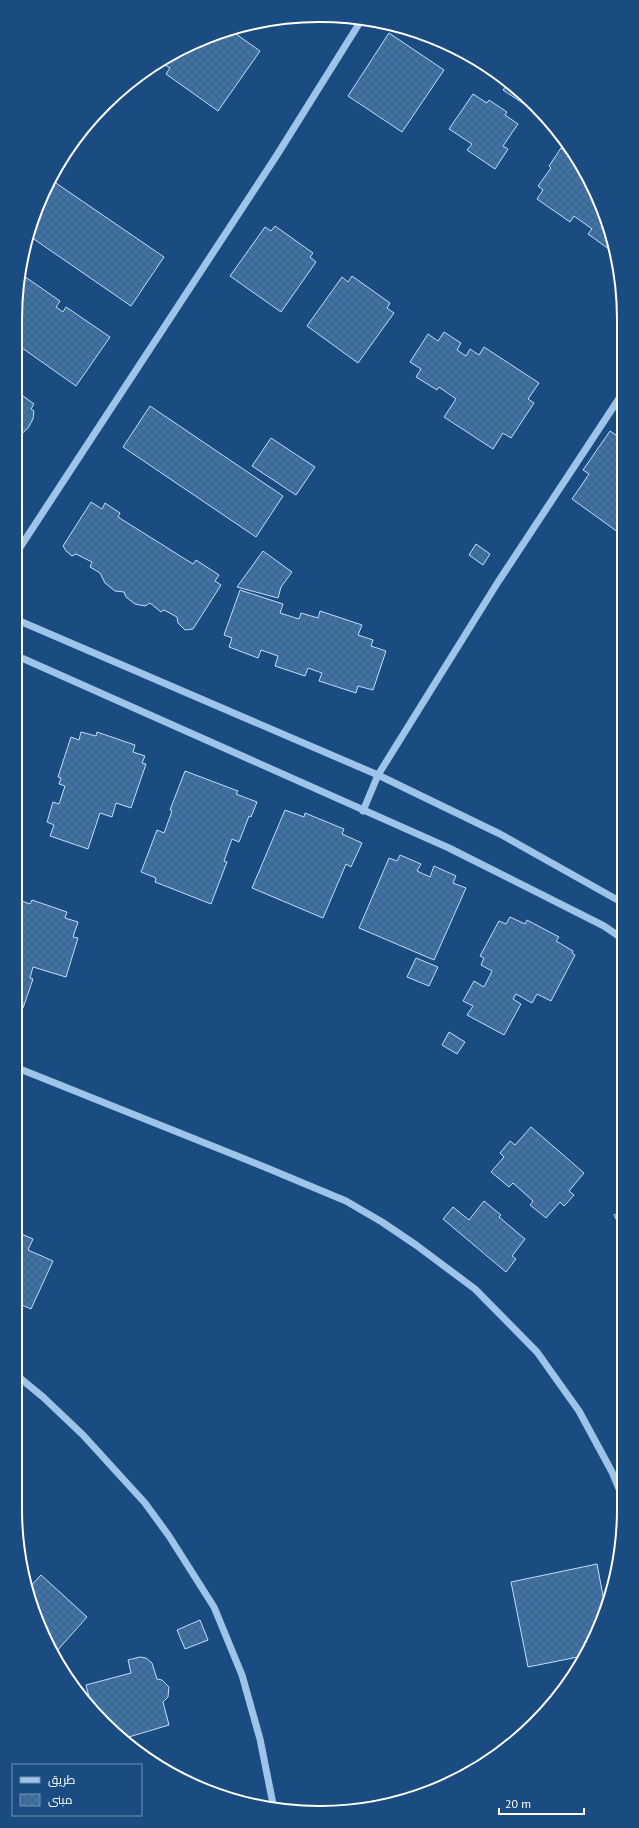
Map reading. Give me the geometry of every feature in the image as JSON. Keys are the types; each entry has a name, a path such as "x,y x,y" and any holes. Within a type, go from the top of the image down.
{"street":[{"path":"22,545 277,155 358,25"},
{"path":"363,810 378,775 498,582 617,402"},
{"path":"22,622 378,775 500,834 617,900"},
{"path":"22,658 456,852 604,926 617,935"},
{"path":"22,1070 346,1202 382,1222 416,1245 475,1289 537,1352 579,1411 617,1484"},
{"path":"22,1380 43,1397 82,1435 145,1503 169,1536 214,1607 242,1675 260,1739 273,1802"}],"building":[{"path":"389,33 444,70 402,132 348,96"},
{"path":"236,34 260,51 218,111 166,74 170,68 165,65 206,45"},
{"path":"505,87 526,105 503,90"},
{"path":"473,94 487,103 489,100 507,112 505,115 518,124 503,146 508,149 495,169 467,150 472,144 449,129"},
{"path":"561,148 564,150 586,188 601,224 608,249 588,234 592,229 574,216 570,222 537,199 543,190 538,186 551,168 549,166"},
{"path":"56,183 164,257 131,306 33,239 45,206"},
{"path":"275,226 313,253 310,257 316,262 281,312 230,276 265,227 271,231"},
{"path":"352,276 390,303 387,308 394,313 358,363 307,326 342,277 348,282"},
{"path":"26,277 60,301 56,307 63,312 66,307 110,337 76,386 22,348 23,300"},
{"path":"444,332 461,343 457,350 466,356 470,349 479,355 484,347 539,383 528,399 534,403 511,438 503,433 493,449 444,417 456,399 439,387 437,390 416,377 421,369 410,362 428,334 438,341"},
{"path":"22,395 34,404 31,409 34,411 33,419 28,428 22,434"},
{"path":"150,406 283,496 256,537 123,447"},
{"path":"610,431 617,436 617,531 572,499 589,474 583,470"},
{"path":"271,438 315,467 296,495 252,466"},
{"path":"91,502 102,509 105,503 120,513 118,517 193,564 196,560 219,575 215,581 221,585 193,629 185,630 178,623 177,617 164,610 161,612 150,603 145,606 135,604 126,597 124,592 115,591 105,583 100,573 90,567 92,562 76,554 72,556 66,551 63,546"},
{"path":"476,544 490,554 483,565 469,555"},
{"path":"263,551 292,572 281,587 278,598 237,587"},
{"path":"240,590 283,604 280,613 299,619 301,613 318,618 320,611 362,625 358,635 373,640 371,646 386,651 373,690 358,686 356,693 319,681 322,673 308,668 305,676 275,666 278,656 261,650 258,658 229,647 232,638 224,635"},
{"path":"81,732 96,736 97,732 135,745 133,752 145,756 142,763 146,764 131,808 116,803 112,817 100,813 88,849 50,836 54,825 47,822 53,802 59,804 65,786 59,784 61,778 58,777 71,737 79,740"},
{"path":"185,771 238,791 236,794 257,802 251,817 249,816 239,842 232,839 224,861 227,862 211,904 155,882 156,878 141,872 157,830 164,833 172,811 170,810"},
{"path":"285,810 304,817 305,813 344,829 342,834 362,843 351,867 346,864 323,918 252,888"},
{"path":"400,855 421,864 417,871 430,877 434,866 456,876 453,883 466,888 434,960 359,928 389,858 397,861"},
{"path":"32,900 67,912 65,918 78,922 73,937 78,938 66,977 33,967 30,978 33,979 23,1008 22,901 30,904"},
{"path":"510,917 525,924 527,920 559,937 556,941 573,951 572,953 575,955 551,1001 537,994 532,1003 516,994 513,999 521,1004 504,1035 467,1015 473,1006 463,1001 474,981 484,987 492,971 481,965 484,958 480,956 499,921 506,924"},
{"path":"416,958 438,967 429,986 407,977"},
{"path":"449,1032 465,1042 457,1054 442,1045"},
{"path":"531,1127 584,1173 569,1191 574,1195 564,1206 560,1202 546,1218 530,1205 533,1201 513,1183 509,1187 491,1172 504,1157 500,1153 510,1141 515,1145"},
{"path":"484,1201 501,1215 499,1217 525,1239 512,1256 516,1259 506,1272 443,1219 453,1207 469,1220"},
{"path":"617,1214 617,1221 614,1215"},
{"path":"22,1234 33,1239 28,1250 53,1261 31,1309 22,1305"},
{"path":"597,1564 603,1597 594,1622 577,1657 528,1667 511,1582"},
{"path":"41,1575 87,1617 58,1650 45,1622 32,1585"},
{"path":"200,1620 208,1640 185,1649 177,1630"},
{"path":"140,1657 146,1658 152,1663 157,1679 162,1680 169,1687 168,1697 163,1702 169,1725 129,1737 109,1719 89,1697 86,1685 131,1673 128,1660"}]}
